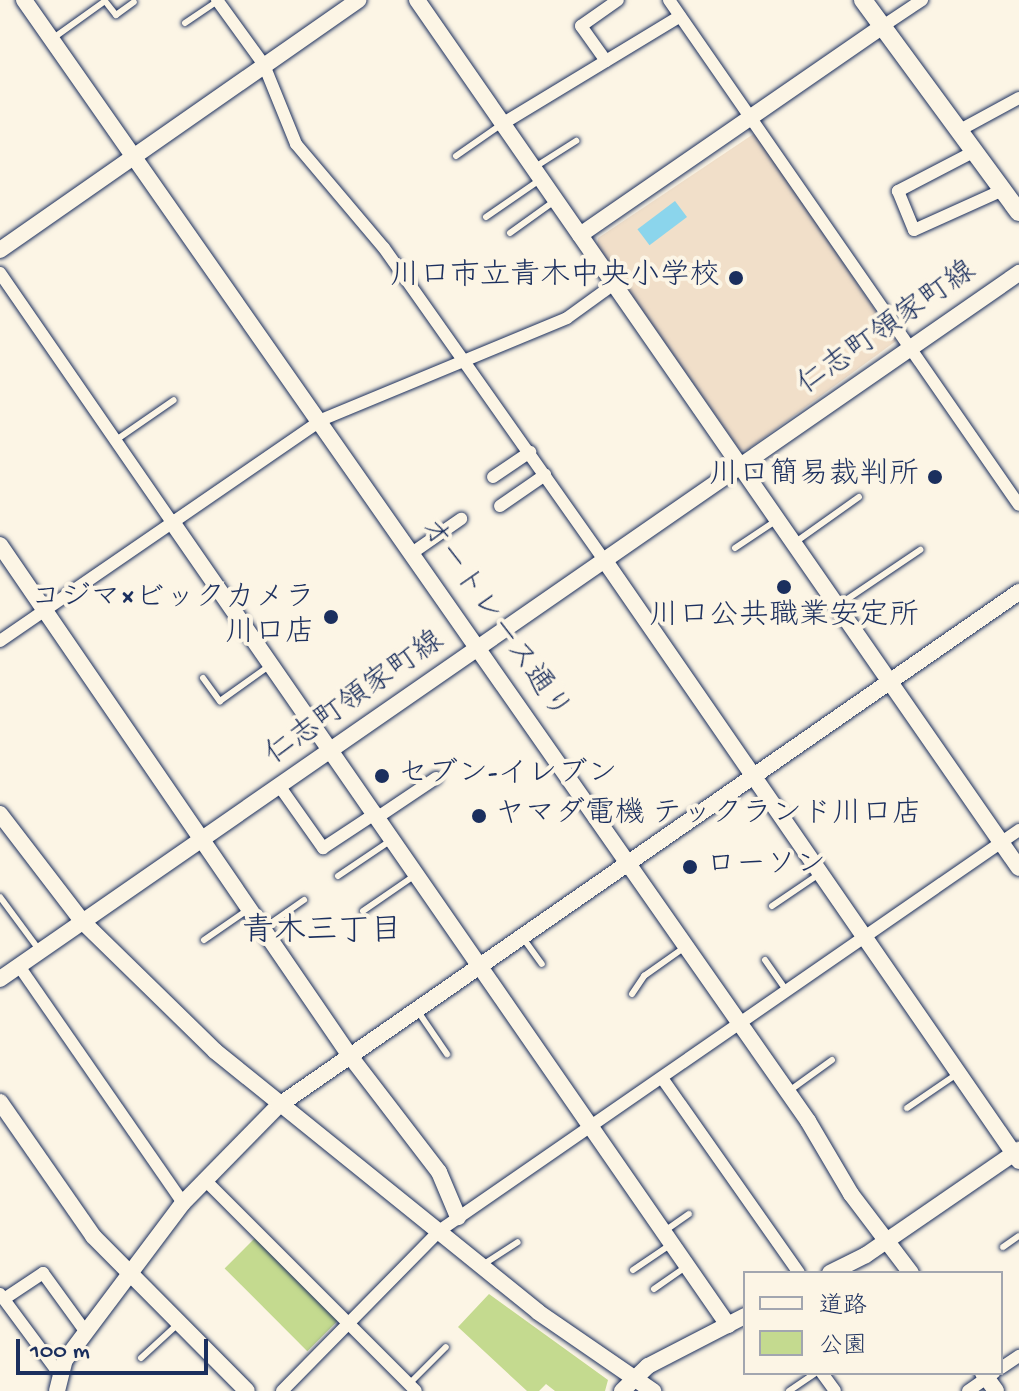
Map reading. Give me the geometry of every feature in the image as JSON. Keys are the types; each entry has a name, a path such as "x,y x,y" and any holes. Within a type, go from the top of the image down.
{"main road":[{"path":"863,0 1019,212"}],"street":[{"name":"オートレース通り","path":"24,0 321,420 910,1271"},
{"path":"218,0 264,65 296,144 384,248 466,361 863,938 1017,1155 887,1241 834,1271"},
{"path":"0,250 358,0"},
{"path":"417,0 1019,868"},
{"path":"606,61 581,26 618,0"},
{"path":"669,0 1019,505"},
{"path":"580,235 922,0"},
{"path":"502,124 680,16"},
{"path":"960,130 1019,98"},
{"path":"975,151 898,191 914,230 1003,190"},
{"path":"0,273 728,1325"},
{"name":"仁志町領家町線","path":"0,979 1019,273"},
{"path":"0,641 321,420 567,318 614,284"},
{"path":"493,477 530,452"},
{"path":"500,506 545,475"},
{"path":"412,553 461,519"},
{"path":"0,545 350,1056 439,1172 458,1217"},
{"path":"85,1331 43,1273 2,1297 59,1383 85,1331 183,1203 278,1106 1019,592"},
{"path":"280,787 323,848 436,778"},
{"path":"0,814 82,921 164,1005 278,1106 481,1266 653,1391"},
{"path":"282,1391 439,1231 1019,830"},
{"path":"19,966 183,1203"},
{"path":"662,1078 798,1271"},
{"path":"0,1102 93,1236 247,1391"},
{"path":"205,1180 412,1387"},
{"path":"622,1391 634,1378 743,1317"},
{"path":"1003,1368 1019,1356"},
{"path":"821,1375 835,1391"},
{"path":"968,1391 992,1377"}],"lane":[{"path":"185,23 218,0"},
{"path":"52,39 105,1 116,15 134,2"},
{"path":"456,156 502,124"},
{"path":"486,217 576,141"},
{"path":"510,233 556,200"},
{"path":"116,440 174,400"},
{"path":"794,543 859,497"},
{"path":"735,548 777,520"},
{"path":"838,606 920,550"},
{"path":"203,678 220,701 272,664"},
{"path":"338,876 393,839"},
{"path":"363,911 417,874"},
{"path":"772,906 819,874"},
{"path":"0,897 40,951"},
{"path":"262,929 304,900"},
{"path":"204,940 249,909"},
{"path":"522,936 542,964"},
{"path":"632,994 644,976 686,947"},
{"path":"765,960 787,992"},
{"path":"417,1010 447,1054"},
{"path":"787,1092 832,1060"},
{"path":"907,1108 958,1073"},
{"path":"633,1270 689,1214"},
{"path":"1003,1247 1019,1236"},
{"path":"481,1266 518,1242"},
{"path":"654,1289 687,1266"},
{"path":"141,1358 179,1323"},
{"path":"412,1387 446,1347"},
{"path":"789,1391 816,1375"}],"shaded area":[{"name":"川口市立青木中央小学校","path":"755,133 896,341 747,450 740,450 597,245 598,238"}],"green space":[{"path":"255,1238 338,1321 307,1351 225,1268"},
{"path":"489,1294 608,1380 605,1391 555,1391 546,1384 539,1391 527,1391 458,1327"}],"water":[{"path":"675,201 687,217 650,245 637,229"}],"place":[{"name":"川口市立青木中央小学校","path":"736,278"},
{"name":"川口簡易裁判所","path":"935,477"},
{"name":"川口公共職業安定所","path":"784,587"},
{"name":"コジマ×ビックカメラ 川口店","path":"331,617"},
{"name":"セブン-イレブン","path":"382,776"},
{"name":"ヤマダ電機 テックランド川口店","path":"479,816"},
{"name":"ローソン","path":"690,867"}],"district":[{"name":"青木三丁目","path":"322,933"}]}
